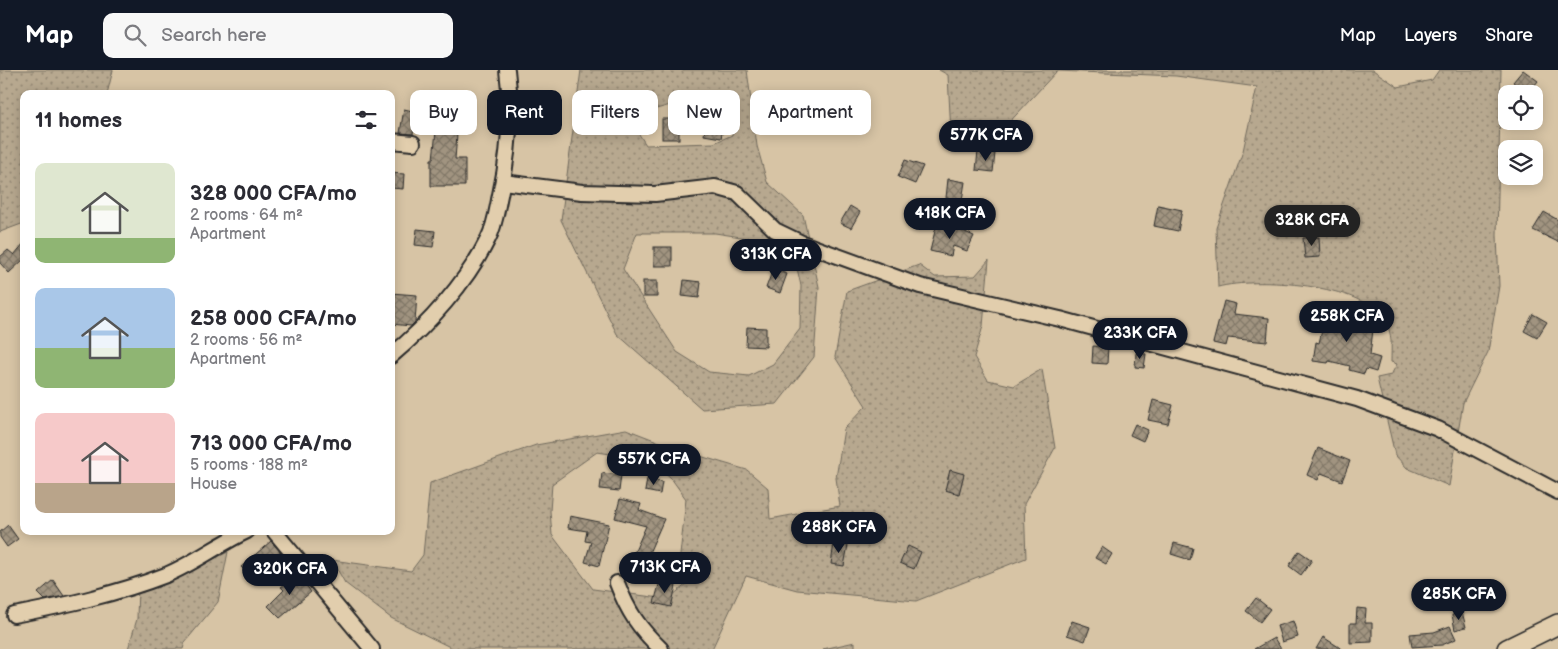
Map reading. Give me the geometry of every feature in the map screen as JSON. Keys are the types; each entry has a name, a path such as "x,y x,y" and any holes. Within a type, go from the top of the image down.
{"main road":[{"path":"1507,649 1558,624"}],"street":[{"path":"395,352 426,324 460,283 488,239 510,147 511,99 508,70"},
{"path":"395,141 414,143"},
{"path":"503,182 582,192 655,194 715,187 737,193 775,230 802,243 920,286 1070,322 1357,398 1438,429 1558,492"},
{"path":"14,615 80,602 157,578 194,562 240,535"},
{"path":"277,535 372,649"},
{"path":"617,583 626,606 640,629 661,649"}],"shaded area":[{"path":"0,70 113,70 108,90 20,90 20,224 0,232"},
{"path":"581,70 747,70 750,93 750,135 756,135 767,182 803,215 819,287 814,357 777,404 702,409 617,334 561,220 572,135 640,135 646,145 714,143 732,135 740,135 740,90 668,90 668,106 658,109 658,90 578,90","holes":["637,233 715,233 754,239 795,259 801,286 800,329 773,364 749,376 709,372 677,352 623,269"]},
{"path":"939,70 1373,70 1398,87 1432,80 1439,70 1501,70 1501,85 1498,85 1498,130 1500,130 1497,235 1499,286 1488,352 1463,403 1449,486 1407,468 1395,455 1377,378 1391,375 1397,364 1391,362 1391,341 1388,326 1373,308 1355,298 1308,286 1257,283 1218,287 1216,228 1243,151 1257,87 1176,76 1057,71 990,143 951,134 948,75"},
{"path":"989,260 983,326 974,357 988,380 1014,386 1042,369 1055,448 1024,504 1026,558 916,601 797,590 746,576 712,649 454,649 391,618 345,583 332,560 411,571 423,555 430,483 536,445 626,429 683,451 747,470 768,488 770,519 840,506 836,478 844,429 866,406 835,357 847,291 919,265 935,277 975,276","holes":["597,452 651,460 671,478 686,499 680,555 688,583 668,599 593,589 552,535 550,511 552,484"]},
{"path":"228,552 218,602 185,642 183,649 128,649 137,619 138,585 205,563"},
{"path":"855,642 855,649 823,649"}],"building":[{"path":"1523,70 1538,81 1535,85 1517,85 1513,82"},
{"path":"404,109 410,110 410,134 400,133"},
{"path":"662,119 668,119 668,135 679,135 679,139 662,139"},
{"path":"436,135 457,135 455,159 465,159 465,186 431,186 431,159 433,159"},
{"path":"704,135 722,135 721,138"},
{"path":"978,151 995,153 993,172 976,170"},
{"path":"905,160 923,166 915,184 898,177"},
{"path":"395,173 404,174 403,189 395,188"},
{"path":"948,179 965,182 962,200 946,198"},
{"path":"1158,205 1182,210 1178,231 1154,226"},
{"path":"850,206 860,212 851,228 840,223"},
{"path":"1544,212 1558,220 1558,242 1533,230"},
{"path":"937,223 974,236 967,251 953,246 951,256 930,251"},
{"path":"417,229 435,231 433,247 415,245"},
{"path":"1319,237 1320,257 1305,258 1303,238"},
{"path":"654,247 672,247 672,266 654,266"},
{"path":"20,248 20,263 9,273 0,263 0,257 8,250 14,255"},
{"path":"773,269 787,274 780,293 766,288"},
{"path":"684,280 701,282 699,298 682,296"},
{"path":"643,281 657,281 657,297 643,297"},
{"path":"395,293 417,295 415,322 411,326 395,324"},
{"path":"1224,301 1236,304 1234,314 1269,318 1267,342 1228,338 1226,346 1213,343"},
{"path":"1326,313 1374,321 1370,355 1380,358 1376,372 1366,369 1364,374 1349,370 1350,366 1329,361 1328,363 1313,361 1316,342 1319,343"},
{"path":"1533,314 1547,322 1537,338 1524,331"},
{"path":"747,327 766,328 766,347 746,346"},
{"path":"1093,346 1108,347 1107,364 1092,363"},
{"path":"1136,353 1146,354 1144,368 1135,367"},
{"path":"1153,400 1173,405 1168,424 1148,420"},
{"path":"1135,424 1148,430 1143,441 1130,435"},
{"path":"1318,448 1350,461 1342,481 1321,473 1318,480 1307,475"},
{"path":"950,470 964,474 959,494 945,490"},
{"path":"602,473 621,475 619,491 600,489"},
{"path":"647,479 662,482 660,494 645,491"},
{"path":"620,499 641,504 639,510 664,519 645,562 648,563 641,582 624,576 646,526 615,518"},
{"path":"570,516 609,524 599,566 585,562 591,542 585,541 587,531 568,528"},
{"path":"8,525 18,539 7,547 0,537 0,532"},
{"path":"271,541 283,555 270,567 266,563 252,577 241,567"},
{"path":"834,543 848,545 844,566 831,564"},
{"path":"1174,543 1193,548 1190,560 1171,554"},
{"path":"908,546 921,552 914,569 900,563"},
{"path":"1102,547 1112,554 1106,564 1095,558"},
{"path":"1299,551 1312,560 1301,575 1289,566"},
{"path":"298,574 311,592 280,618 268,606 284,590 281,587"},
{"path":"53,580 64,596 45,600 38,593"},
{"path":"660,581 676,586 671,607 654,603"},
{"path":"1256,598 1270,609 1260,622 1246,611"},
{"path":"1357,608 1366,609 1365,623 1372,623 1372,642 1350,643 1350,623 1356,623"},
{"path":"1462,612 1466,627 1455,630 1452,615"},
{"path":"1072,621 1090,627 1085,641 1067,635"},
{"path":"1293,621 1298,637 1282,642 1277,626"},
{"path":"1450,626 1456,639 1442,645 1412,647 1410,634 1434,632"},
{"path":"1323,637 1342,649 1316,649"},
{"path":"1274,638 1281,649 1254,649"}]}
